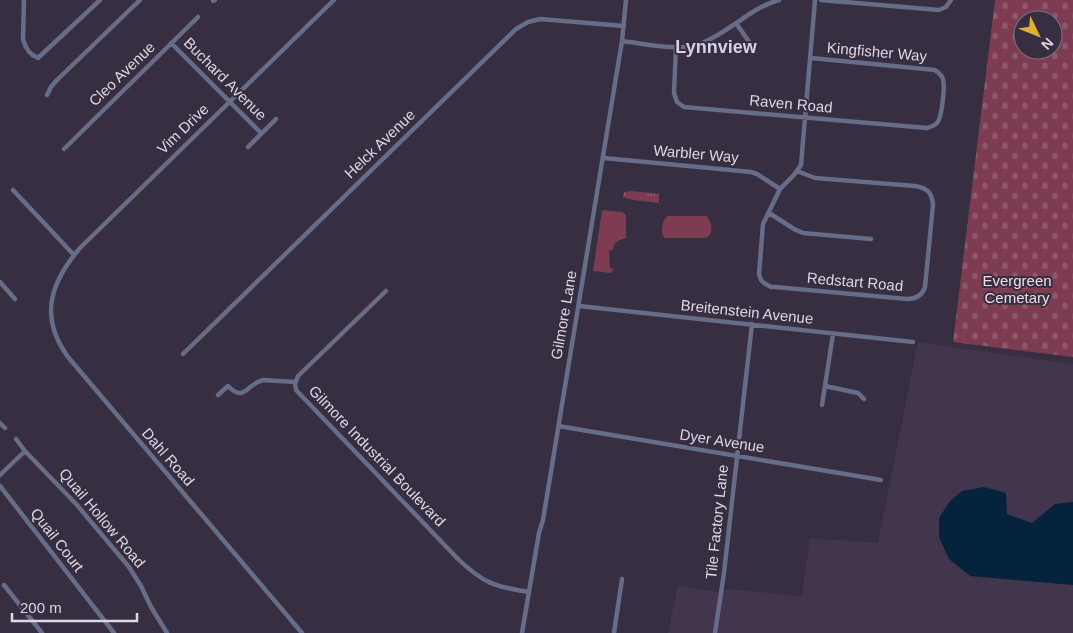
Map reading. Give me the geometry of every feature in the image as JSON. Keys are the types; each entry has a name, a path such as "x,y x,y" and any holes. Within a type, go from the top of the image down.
{"street":[{"path":"24,0 24,44 38,58 100,0"},
{"path":"47,95 57,80 140,0"},
{"name":"Vim Drive","path":"57,282 74,255 91,237 334,0"},
{"name":"Gilmore Lane","path":"522,633 604,158 622,41 626,0"},
{"path":"622,41 676,47 701,43 714,37 760,7 779,0"},
{"path":"815,0 801,165 780,189 769,213 803,233 871,239"},
{"path":"821,0 939,10 946,7 951,0"},
{"name":"Cleo Avenue","path":"64,149 198,17"},
{"name":"Helck Avenue","path":"183,354 516,29 528,22 540,19 624,26"},
{"path":"736,23 754,48"},
{"name":"Buchard Avenue","path":"171,43 261,133"},
{"name":"Raven Road","path":"676,47 674,93 675,99 682,106 927,128 940,120 942,103"},
{"name":"Kingfisher Way","path":"810,58 932,70 938,73 943,80 942,103"},
{"path":"248,147 276,120"},
{"name":"Warbler Way","path":"604,158 751,172 780,189"},
{"name":"Redstart Road","path":"769,213 764,221 762,230 759,274 762,282 766,285 907,299 915,298 923,292 932,211 932,200 927,190 922,187 816,178 797,171"},
{"path":"13,190 74,255"},
{"path":"0,282 15,299"},
{"name":"Dahl Road","path":"57,282 52,300 51,318 55,336 63,350 302,633"},
{"name":"Gilmore Industrial Boulevard","path":"386,291 298,376 295,382 296,390 473,573 483,580 498,586 529,592"},
{"name":"Breitenstein Avenue","path":"579,306 913,342"},
{"name":"Tile Factory Lane","path":"715,633 722,592 752,324"},
{"path":"822,405 833,334"},
{"path":"218,395 228,386 234,392 239,393 245,391 258,381 263,380 295,382"},
{"path":"825,386 858,393 864,399"},
{"path":"0,423 5,428"},
{"name":"Dyer Avenue","path":"558,426 881,480"},
{"name":"Quail Hollow Road","path":"16,439 78,505 129,567 167,633"},
{"path":"0,476 25,450"},
{"name":"Quail Court","path":"0,486 114,633"},
{"path":"614,633 622,579"},
{"path":"4,585 42,633"}],"shaded area":[{"path":"918,342 1073,364 1073,633 668,633 678,585 719,592 728,589 802,596 810,538 878,543"}],"green space":[{"name":"Evergreen Cemetary","path":"995,0 1073,0 1073,357 953,342"},
{"path":"624,192 659,194 659,203 623,197"},
{"path":"602,210 622,212 626,215 626,238 619,240 613,250 609,250 610,268 614,269 611,273 593,271"},
{"path":"668,216 706,216 710,222 710,235 704,238 665,238 662,234 662,226 663,221"}],"water":[{"path":"984,487 1006,493 1007,514 1032,523 1055,504 1073,502 1073,585 970,576 949,559 939,537 939,518 950,501 962,491"}],"district":[{"name":"Lynnview","path":"716,47"}]}
